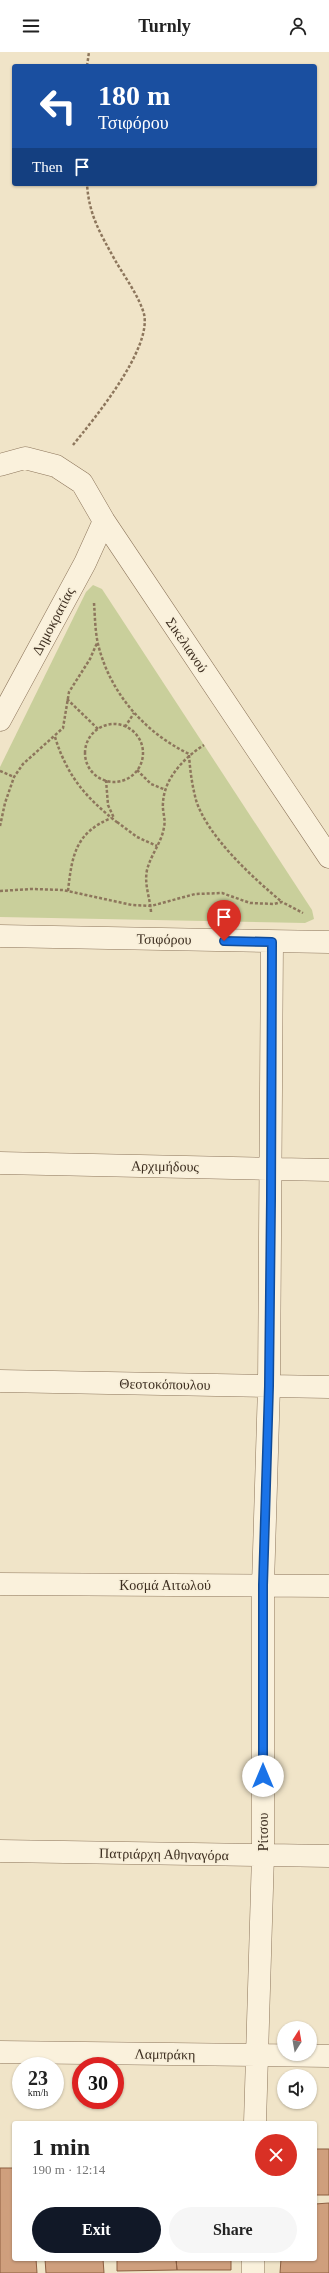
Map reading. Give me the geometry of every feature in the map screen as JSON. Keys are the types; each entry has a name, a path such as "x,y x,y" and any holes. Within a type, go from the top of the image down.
{"street":[{"name":"Σικελιανού","path":"0,465 25,458 56,466 82,484 104,521 329,857"},
{"name":"Δημοκρατίας","path":"0,720 85,563 104,521"},
{"name":"Τσιφόρου","path":"0,936 329,942"},
{"name":"Ρίτσου","path":"255,2121 263,1855 263,1585 269,1386 272,1168 272,942"},
{"name":"Αρχιμήδους","path":"0,1163 329,1170"},
{"name":"Θεοτοκόπουλου","path":"0,1381 329,1387"},
{"name":"Κοσμά Αιτωλού","path":"0,1584 329,1586"},
{"name":"Πατριάρχη Αθηναγόρα","path":"0,1851 329,1856"},
{"name":"Λαμπράκη","path":"0,2052 329,2056"},
{"path":"253,2261 253,2273"}],"path":[{"path":"86,64 89,52"},
{"path":"56,466 104,406 131,364 142,335 144,314 94,224 88,201 87,186"},
{"path":"94,600 98,643 107,671 134,713 152,732 170,745 189,754"},
{"path":"0,826 14,778 23,764 55,737 63,728 68,692 98,643"},
{"path":"67,699 98,729"},
{"path":"125,726 134,713"},
{"path":"111,724 125,726 136,734 140,742 141,761 137,770 129,777 121,781 106,780 94,773 85,757 88,739 98,729 111,724"},
{"path":"55,737 68,770 79,786 102,811 137,837 156,846"},
{"path":"151,906 146,890 147,871 164,828 163,803 166,790 174,773 189,754 204,744"},
{"path":"189,754 191,779 196,801 209,824 248,871 282,902 307,916"},
{"path":"137,770 150,784 166,790"},
{"path":"0,771 14,778"},
{"path":"106,780 108,805 113,817 118,823"},
{"path":"68,891 70,872 81,839 90,828 112,818"},
{"path":"0,891 47,889 68,891 132,905 151,906 195,894 222,893 250,903 274,904 282,902"}],"green space":[{"path":"93,585 102,589 312,910 314,919 305,923 0,917 0,767 86,592"}],"building":[{"path":"317,2149 329,2149 329,2195 317,2195"},
{"path":"0,2168 12,2168 12,2261 36,2261 37,2273 0,2273"},
{"path":"329,2203 329,2273 280,2273 281,2261 317,2261 317,2204"},
{"path":"45,2261 103,2261 104,2273 46,2273"},
{"path":"117,2261 176,2261 177,2270 117,2271"},
{"path":"176,2261 231,2261 231,2270 177,2270"}],"route":[{"path":"224,941 272,942 269,1386 263,1585 263,1776"}]}
